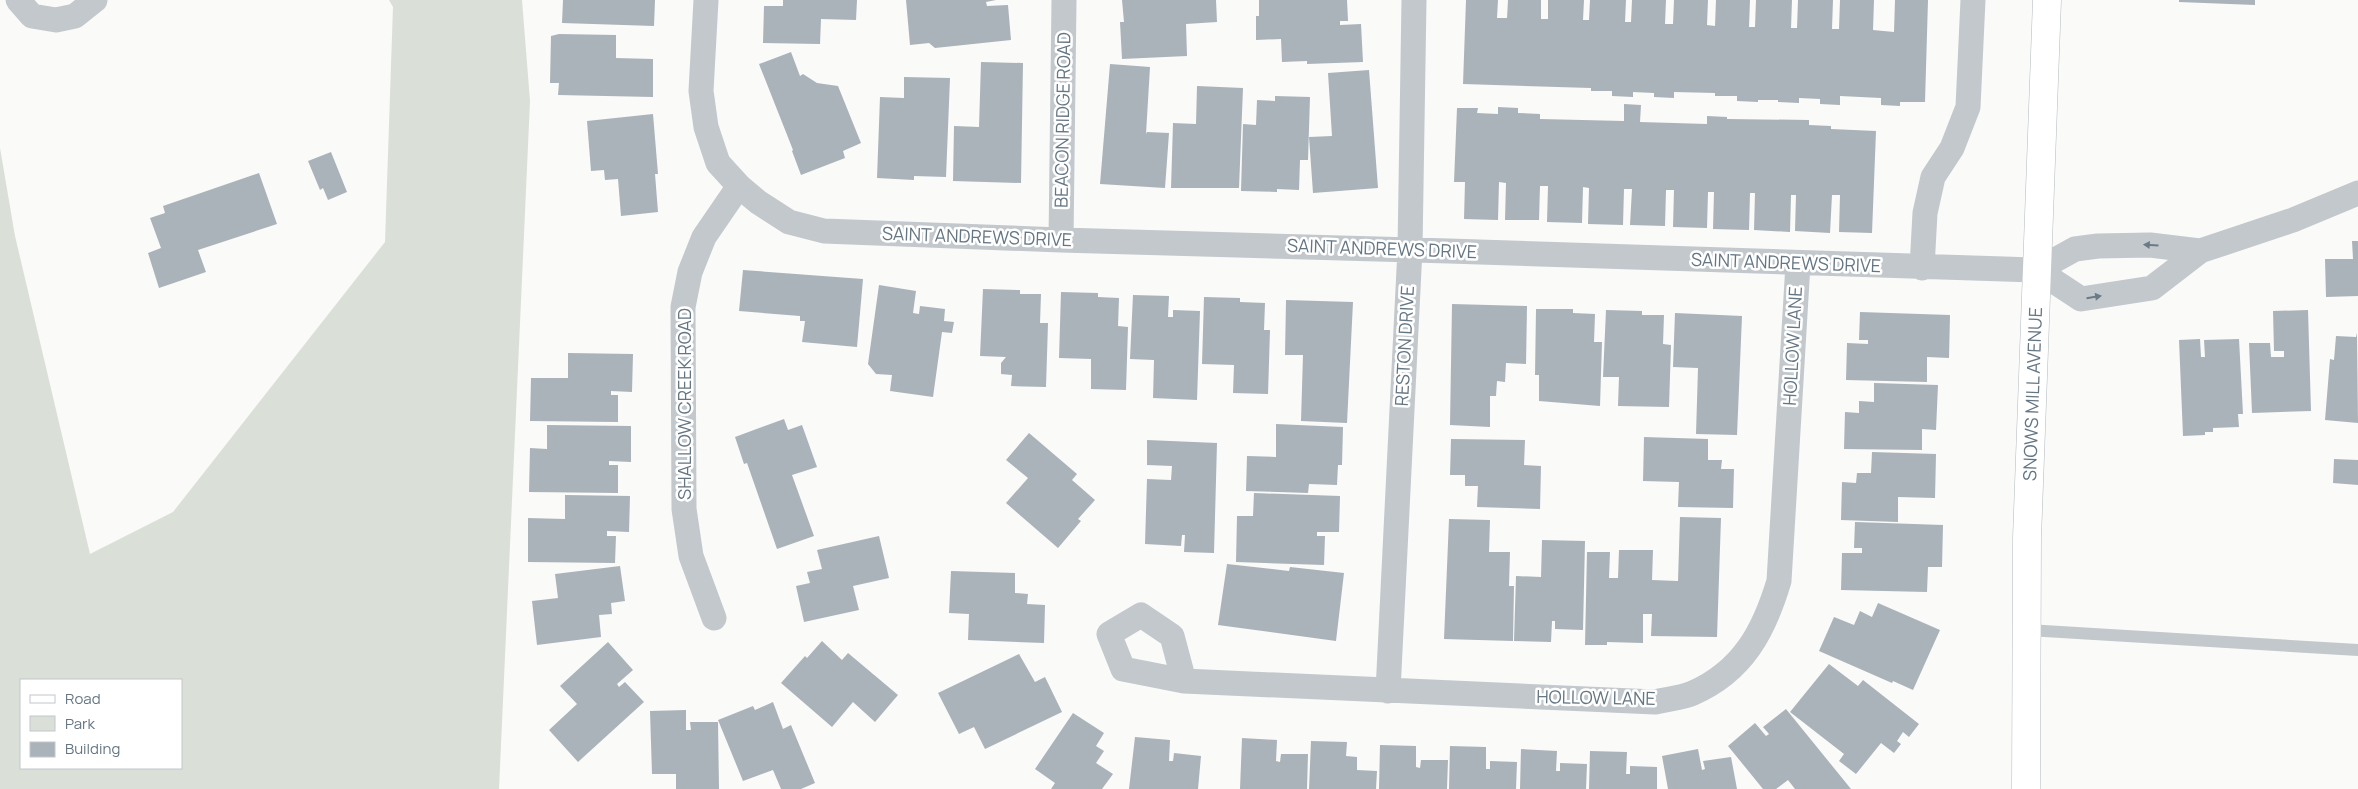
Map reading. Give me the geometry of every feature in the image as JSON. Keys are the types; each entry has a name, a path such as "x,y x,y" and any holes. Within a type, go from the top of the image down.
{"main road":[{"name":"SNOWS MILL AVENUE","path":"2026,789 2027,538 2047,0"}],"street":[{"path":"18,0 32,16 56,20 75,16 95,0"},
{"path":"706,0 701,91 706,127 718,163 739,186"},
{"name":"BEACON RIDGE ROAD","path":"1061,240 1064,0"},
{"name":"RESTON DRIVE","path":"1388,691 1410,249 1414,0"},
{"path":"1922,268 1925,213 1933,177 1952,148 1968,107 1973,0"},
{"name":"SAINT ANDREWS DRIVE","path":"739,186 758,202 789,222 824,231 1061,240 1410,249 1922,268 2037,270"},
{"name":"SHALLOW CREEK ROAD","path":"714,618 691,556 684,510 683,307 690,272 704,237 739,186"},
{"path":"2200,251 2150,244 2091,247 2075,249 2037,270 2081,299 2152,288 2200,251 2293,220 2358,193"},
{"name":"HOLLOW LANE","path":"1184,681 1656,702 1692,694 1725,675 1750,648 1768,616 1779,581 1798,264"}],"lane":[{"path":"2026,630 2358,650"}],"green space":[{"path":"389,0 522,0 530,101 499,789 0,789 0,148 15,236 90,554 173,512 385,242 393,7"}],"building":[{"path":"563,0 655,0 654,26 562,23"},
{"path":"783,0 857,0 856,20 821,19 820,44 763,43 764,6 783,6"},
{"path":"906,0 996,0 986,2 987,6 1008,5 1011,40 935,48 929,43 910,45"},
{"path":"1122,0 1216,0 1217,22 1186,24 1187,56 1122,59 1120,22 1124,22"},
{"path":"1259,0 1347,0 1348,21 1340,21 1340,25 1361,24 1363,62 1307,64 1307,61 1282,62 1281,39 1256,40 1256,16 1259,16"},
{"path":"1466,0 1498,0 1497,18 1507,18 1508,0 1541,0 1541,19 1548,19 1548,0 1584,0 1583,20 1589,20 1590,0 1626,0 1625,22 1631,22 1632,0 1666,0 1665,24 1673,24 1674,0 1708,0 1707,25 1715,26 1716,0 1750,0 1749,27 1755,27 1756,0 1792,0 1791,28 1797,28 1798,0 1833,0 1832,29 1839,29 1840,0 1874,0 1873,30 1894,32 1895,0 1928,0 1925,102 1900,102 1900,106 1881,105 1881,98 1840,96 1840,105 1820,104 1820,99 1799,98 1799,103 1778,102 1778,100 1758,100 1758,102 1737,101 1737,96 1715,96 1715,93 1674,92 1674,98 1654,97 1654,93 1633,92 1633,97 1612,96 1612,91 1591,91 1591,88 1463,84"},
{"path":"2179,0 2255,0 2255,5 2179,2"},
{"path":"559,34 616,35 616,58 653,59 653,97 558,95 559,83 550,83 551,36"},
{"path":"791,52 800,76 803,74 817,83 838,86 861,143 843,151 845,158 801,175 759,64"},
{"path":"981,62 1023,63 1021,183 953,181 954,126 979,127"},
{"path":"1110,64 1150,67 1146,134 1147,132 1169,133 1165,188 1100,184"},
{"path":"1369,70 1378,188 1313,193 1309,137 1332,136 1328,73"},
{"path":"904,77 950,78 946,177 914,176 914,180 877,178 880,97 904,98"},
{"path":"1197,86 1243,88 1239,188 1171,188 1173,123 1196,124"},
{"path":"1275,96 1310,97 1308,160 1300,160 1299,190 1277,189 1277,192 1241,191 1243,124 1256,125 1257,100 1275,101"},
{"path":"1624,104 1641,105 1640,122 1707,124 1707,116 1727,117 1727,119 1809,120 1809,125 1831,126 1831,129 1876,131 1872,233 1839,232 1840,195 1832,195 1830,233 1795,231 1796,195 1791,195 1790,232 1754,230 1755,193 1750,193 1749,230 1713,229 1714,192 1708,192 1707,228 1673,227 1674,190 1666,190 1665,226 1630,225 1632,189 1624,189 1623,225 1588,224 1589,188 1583,187 1582,223 1547,222 1548,186 1540,186 1539,220 1505,220 1506,183 1499,182 1498,220 1464,219 1465,182 1454,182 1457,108 1478,108 1477,113 1498,114 1498,107 1518,108 1518,113 1540,114 1540,119 1624,121"},
{"path":"653,114 658,174 655,174 658,212 621,216 618,179 605,180 604,170 591,171 587,121"},
{"path":"331,152 347,192 328,200 323,188 320,190 308,161"},
{"path":"259,173 277,224 198,250 206,272 159,288 148,253 161,248 150,218 165,213 163,206"},
{"path":"2352,241 2358,241 2358,296 2326,297 2325,259 2353,259"},
{"path":"743,270 863,279 857,347 802,342 805,321 800,321 800,316 739,311"},
{"path":"879,285 916,291 913,313 919,314 920,306 945,309 944,321 954,322 952,333 942,332 933,397 890,391 892,375 876,374 868,364"},
{"path":"983,289 1020,290 1020,294 1041,294 1040,323 1048,323 1046,387 1011,386 1012,375 1001,374 1001,363 1006,357 980,356"},
{"path":"1061,292 1098,293 1098,297 1119,298 1118,326 1128,327 1126,390 1091,389 1091,359 1059,358"},
{"path":"1133,295 1169,296 1168,317 1173,317 1173,310 1200,311 1197,400 1153,398 1154,360 1130,359"},
{"path":"1204,297 1240,298 1240,302 1265,303 1264,330 1270,330 1268,394 1233,393 1234,365 1202,364"},
{"path":"1286,300 1353,302 1347,423 1301,421 1303,355 1285,355"},
{"path":"1452,304 1527,306 1526,364 1506,363 1505,382 1497,381 1496,396 1490,396 1490,427 1450,425"},
{"path":"1536,309 1573,309 1573,313 1595,314 1594,342 1602,342 1600,406 1539,401 1539,375 1535,375"},
{"path":"1606,310 1642,311 1642,315 1664,315 1663,344 1671,345 1669,407 1618,406 1619,377 1603,377"},
{"path":"2308,310 2311,411 2252,413 2249,343 2270,343 2271,357 2284,357 2284,351 2274,351 2273,311"},
{"path":"1860,312 1950,315 1949,358 1927,357 1927,382 1846,380 1847,343 1868,344 1868,340 1859,340"},
{"path":"1675,313 1742,316 1737,435 1696,434 1698,368 1673,367"},
{"path":"2357,333 2358,423 2325,420 2330,359 2334,360 2336,336 2356,337"},
{"path":"2200,339 2201,357 2205,357 2204,340 2239,339 2243,414 2238,414 2239,427 2213,428 2213,432 2205,432 2205,435 2183,436 2179,340"},
{"path":"568,353 633,354 632,392 611,391 611,395 618,395 618,422 530,421 531,378 568,378"},
{"path":"1874,383 1938,385 1936,430 1922,429 1922,450 1844,449 1845,412 1859,413 1859,401 1874,402"},
{"path":"784,419 788,430 802,425 817,467 792,475 814,536 777,549 747,463 744,464 735,437"},
{"path":"1276,424 1343,427 1342,465 1338,465 1337,485 1309,484 1308,493 1246,491 1247,456 1276,457"},
{"path":"547,425 631,426 631,462 609,461 609,465 618,465 618,493 529,492 530,448 547,449"},
{"path":"1029,433 1077,474 1072,480 1095,500 1078,519 1081,521 1058,548 1006,503 1028,478 1006,460"},
{"path":"1644,437 1708,439 1708,460 1722,460 1721,469 1734,469 1733,508 1678,507 1679,482 1643,481"},
{"path":"1451,439 1525,440 1524,465 1541,466 1540,509 1477,507 1478,486 1465,486 1465,475 1450,475"},
{"path":"1147,440 1217,443 1214,553 1184,552 1185,535 1182,535 1181,546 1145,544 1147,479 1171,480 1172,466 1147,465"},
{"path":"1872,452 1936,454 1935,498 1898,497 1898,522 1841,520 1842,482 1856,483 1857,473 1871,473"},
{"path":"2334,459 2358,460 2358,485 2333,483"},
{"path":"1254,493 1340,496 1339,532 1317,532 1317,536 1325,536 1324,565 1236,562 1237,516 1253,516"},
{"path":"565,495 630,496 629,532 607,531 607,536 616,536 615,563 528,562 528,518 565,519"},
{"path":"1680,517 1721,518 1717,637 1651,636 1652,614 1643,614 1643,643 1607,642 1607,645 1585,645 1587,552 1610,552 1609,578 1618,578 1619,550 1653,550 1652,580 1678,581"},
{"path":"1449,519 1490,520 1489,552 1510,552 1509,586 1514,586 1513,641 1444,639"},
{"path":"1855,522 1943,525 1942,567 1928,567 1927,592 1841,590 1842,553 1862,553 1862,548 1854,548"},
{"path":"879,536 889,578 853,586 859,610 804,622 796,586 810,583 807,572 822,569 817,550"},
{"path":"1542,540 1585,541 1583,630 1555,629 1555,621 1552,621 1551,642 1514,641 1516,576 1541,577"},
{"path":"1227,564 1289,571 1290,567 1344,573 1336,641 1218,625"},
{"path":"620,566 625,601 611,603 612,614 599,615 601,637 537,645 532,601 558,598 555,574"},
{"path":"951,571 1015,573 1015,593 1028,594 1027,604 1045,605 1044,643 968,640 969,614 949,613"},
{"path":"1878,603 1940,630 1913,690 1893,681 1892,683 1819,651 1834,617 1854,625 1860,611 1872,617"},
{"path":"822,641 842,660 848,653 898,695 875,722 853,702 832,727 781,683 805,656 807,658"},
{"path":"608,642 633,670 617,684 619,687 625,682 644,702 578,762 549,730 577,704 560,686"},
{"path":"1019,654 1035,682 1045,677 1062,712 985,749 974,727 959,734 938,693"},
{"path":"1829,664 1858,686 1863,680 1919,724 1909,737 1903,732 1897,741 1901,744 1894,753 1881,743 1856,774 1839,761 1844,754 1790,712"},
{"path":"773,702 783,729 791,725 815,783 801,789 781,789 773,770 743,781 718,720 753,706 755,710"},
{"path":"1786,709 1851,789 1795,789 1788,780 1776,789 1763,789 1728,746 1755,723 1766,736 1769,734 1763,727"},
{"path":"686,710 686,730 691,730 690,722 718,722 719,789 676,789 676,774 652,774 650,711"},
{"path":"1073,713 1104,733 1096,746 1104,751 1096,763 1113,774 1102,789 1051,789 1055,783 1035,769"},
{"path":"1135,737 1170,740 1169,761 1173,761 1174,753 1201,756 1198,789 1129,789"},
{"path":"1242,738 1277,740 1276,761 1280,762 1281,754 1308,754 1307,789 1240,789"},
{"path":"1311,741 1347,742 1346,756 1357,757 1357,770 1377,771 1376,789 1309,789"},
{"path":"1380,745 1416,746 1416,767 1420,768 1421,760 1448,760 1447,789 1379,789"},
{"path":"1450,746 1486,747 1486,769 1490,769 1490,761 1517,762 1516,789 1449,789"},
{"path":"1521,749 1557,751 1556,771 1560,771 1560,763 1587,764 1586,789 1520,789"},
{"path":"1698,749 1702,770 1705,769 1703,761 1731,757 1737,789 1668,789 1662,756"},
{"path":"1590,751 1627,752 1626,774 1630,774 1630,766 1657,767 1657,789 1589,789"}]}
